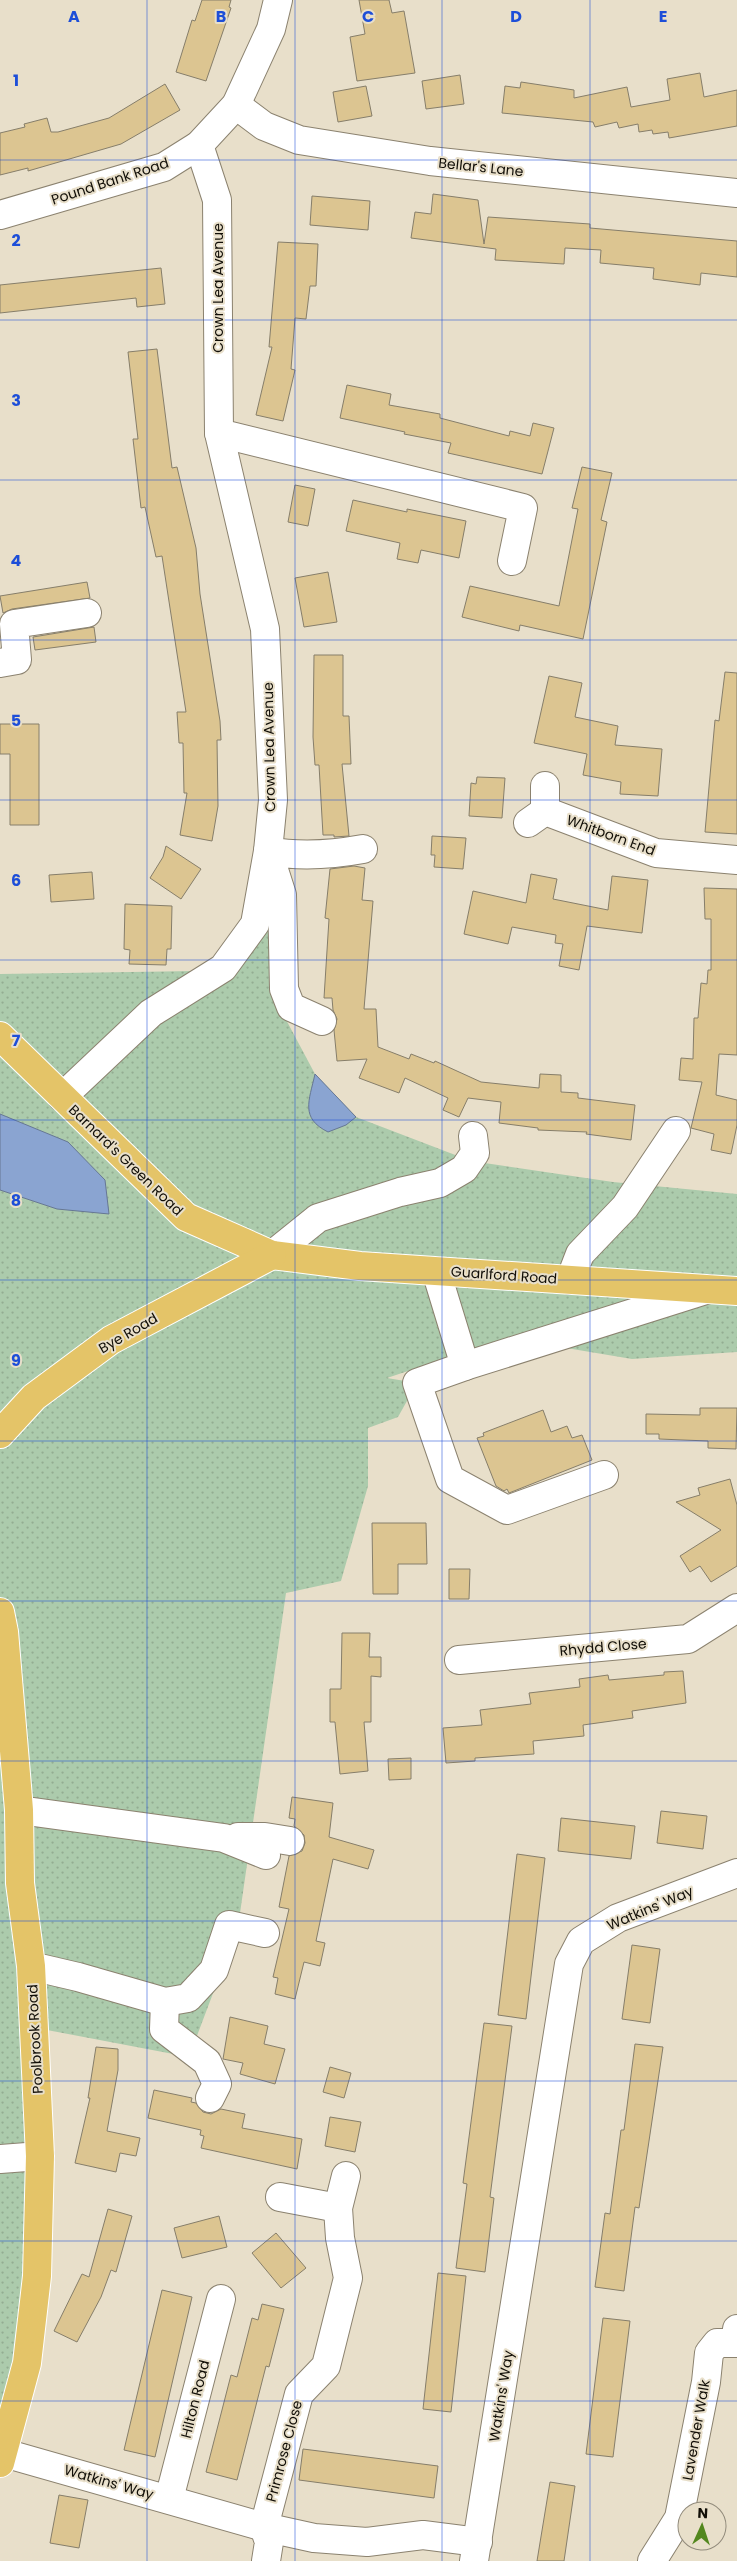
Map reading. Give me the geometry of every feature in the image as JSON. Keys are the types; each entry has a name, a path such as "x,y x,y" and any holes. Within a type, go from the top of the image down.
{"main road":[{"name":"Barnard's Green Road","path":"0,1036 186,1217 272,1255"},
{"name":"Guarlford Road","path":"272,1255 360,1266 737,1291"},
{"name":"Bye Road","path":"0,1434 34,1397 111,1340 272,1255"},
{"name":"Poolbrook Road","path":"1,1626 19,1810 20,1882 31,1966 40,2156 37,2276 27,2362 3,2443"}],"street":[{"name":"Pound Bank Road","path":"0,215 164,167 199,145 236,105 271,29 278,0"},
{"name":"Bellar's Lane","path":"236,105 264,126 300,140 430,161 737,193"},
{"name":"Crown Lea Avenue","path":"62,1097 151,1013 223,968 254,924 268,851 273,800 265,629 219,433 217,200 199,145"},
{"path":"219,433 523,508 512,561"},
{"path":"0,663 17,660 14,624 88,613"},
{"name":"Whitborn End","path":"539,807 656,853 737,860"},
{"path":"322,1021 291,1007 284,989 282,895 268,851 293,856 340,853 362,848"},
{"path":"570,1280 580,1254 625,1207 676,1131"},
{"path":"272,1255 318,1218 400,1192 440,1183 464,1169 475,1153 473,1136"},
{"path":"436,1271 465,1366"},
{"path":"604,1475 507,1510 450,1479 417,1383 708,1289"},
{"name":"Rhydd Close","path":"459,1660 688,1640 737,1608"},
{"path":"19,1810 224,1838 265,1837 290,1841"},
{"path":"224,1838 266,1855"},
{"name":"Watkins' Way","path":"3,2443 169,2499 264,2527 314,2538 367,2542 423,2535 476,2552 569,1964 581,1941 618,1918 737,1872"},
{"path":"31,1966 78,1976 165,2002 188,1998 214,1970 230,1925 265,1933"},
{"path":"165,2002 164,2029 207,2062 218,2084 210,2098"},
{"path":"0,2159 40,2156"},
{"name":"Primrose Close","path":"264,2527 299,2394 326,2366 348,2278 340,2238 338,2208 346,2176"},
{"path":"280,2197 338,2208"},
{"name":"Hilton Road","path":"169,2499 221,2299"},
{"name":"Lavender Walk","path":"652,2561 680,2518 706,2382 709,2353 717,2343 737,2338"},
{"path":"264,2527 269,2542 266,2561"}],"green space":[{"path":"273,895 275,999 315,1074 356,1117 471,1161 613,1182 737,1194 737,1352 632,1359 507,1338 387,1378 417,1383 398,1417 368,1428 368,1486 341,1581 286,1593 238,1927 189,2057 47,2030 30,2252 13,2374 0,2409 0,974 196,971 220,957"}],"water":[{"path":"315,1074 356,1117 346,1125 328,1132 313,1121 310,1115 309,1101"},
{"path":"0,1114 68,1142 105,1180 109,1214 57,1209 0,1190"}],"building":[{"path":"202,0 231,0 229,7 231,8 206,81 176,72 192,20 195,21"},
{"path":"359,0 389,0 392,13 404,11 415,73 357,81 350,37 365,34"},
{"path":"700,73 704,97 737,90 737,126 669,138 668,132 653,134 652,130 639,132 638,124 619,128 617,122 595,127 593,122 502,113 505,86 520,88 521,82 574,90 574,98 627,87 631,107 670,100 667,79"},
{"path":"460,75 464,104 426,109 422,81"},
{"path":"165,84 180,110 121,144 28,171 28,168 0,175 0,133 25,127 24,124 47,118 51,132 58,132 109,118"},
{"path":"366,86 372,116 338,122 333,92"},
{"path":"433,194 478,200 484,244 488,217 590,224 590,228 737,241 737,277 701,273 700,285 653,279 654,268 600,263 601,250 565,248 564,264 495,260 496,249 411,238 415,212 431,214"},
{"path":"312,196 370,201 368,230 310,225"},
{"path":"278,242 318,244 316,286 310,286 306,319 295,318 291,369 295,370 283,421 256,415 272,347 269,347"},
{"path":"161,268 165,304 137,307 136,298 0,313 0,285"},
{"path":"157,349 172,468 177,467 196,548 200,594 220,721 221,740 217,740 218,806 212,841 180,835 187,793 184,793 183,743 179,743 177,712 186,712 162,556 156,557 145,507 141,508 133,439 138,439 128,352"},
{"path":"347,385 391,394 389,405 440,414 440,418 509,436 510,431 530,436 533,423 554,428 542,474 448,453 451,443 404,434 405,432 340,418"},
{"path":"582,467 612,473 601,520 607,522 583,639 520,625 519,631 462,617 470,586 559,606 578,509 572,508"},
{"path":"295,485 315,489 308,526 288,522"},
{"path":"353,500 407,512 407,509 466,521 459,558 421,550 418,563 397,559 400,543 346,531"},
{"path":"328,572 337,622 304,627 295,578"},
{"path":"87,582 90,598 12,609 3,613 0,596"},
{"path":"94,627 96,642 35,650 33,637"},
{"path":"314,655 343,655 343,716 349,716 351,764 342,764 349,836 334,837 334,835 323,835 319,765 315,765 313,737"},
{"path":"725,672 737,673 737,834 705,832 715,720 719,721"},
{"path":"549,676 582,683 575,717 618,726 615,745 662,749 658,796 620,794 621,782 583,775 587,754 534,743"},
{"path":"0,724 39,724 39,825 10,825 10,754 0,754"},
{"path":"477,777 505,778 502,818 469,816 471,783 476,784"},
{"path":"432,836 466,838 463,869 434,867 435,855 431,855"},
{"path":"166,846 201,869 181,899 150,878 163,857"},
{"path":"354,866 365,868 362,900 373,901 364,1009 376,1009 378,1047 409,1059 411,1054 434,1063 435,1061 481,1082 539,1088 540,1074 561,1075 561,1092 578,1093 578,1098 635,1105 631,1140 586,1134 587,1132 538,1130 538,1128 499,1123 501,1102 468,1098 459,1117 443,1110 448,1098 405,1078 399,1093 359,1078 367,1059 337,1061 334,1030 337,1019 333,1010 332,998 324,998 329,919 325,918 330,869"},
{"path":"92,872 94,899 51,902 49,875"},
{"path":"531,874 557,879 553,899 608,910 612,876 648,880 642,933 587,926 579,970 559,966 563,944 555,943 556,935 512,927 508,944 464,934 473,891 526,903"},
{"path":"704,888 737,889 737,1055 719,1054 716,1095 737,1100 737,1125 731,1154 711,1150 714,1134 691,1128 702,1082 679,1080 681,1058 693,1059 694,1018 698,1018 701,983 707,984 708,970 711,970 711,919 705,919"},
{"path":"125,904 172,906 171,949 167,949 166,965 129,964 130,950 124,949"},
{"path":"700,1408 737,1408 736,1449 708,1448 708,1441 659,1439 659,1434 646,1434 646,1414 700,1415"},
{"path":"543,1410 551,1432 567,1426 572,1438 582,1435 592,1460 509,1493 507,1489 504,1491 496,1486 477,1438 484,1436 483,1433"},
{"path":"730,1479 737,1505 737,1566 711,1582 700,1566 690,1572 680,1556 721,1530 676,1502 700,1495 698,1488"},
{"path":"372,1523 426,1523 427,1564 398,1564 398,1594 373,1594"},
{"path":"449,1569 470,1569 469,1599 449,1599"},
{"path":"342,1633 370,1633 369,1657 381,1657 381,1677 371,1676 371,1722 364,1722 368,1771 340,1774 335,1722 330,1722 330,1689 341,1689"},
{"path":"683,1671 686,1703 632,1711 633,1718 583,1725 584,1736 533,1741 534,1754 475,1758 475,1761 446,1763 443,1728 482,1725 480,1710 531,1704 529,1693 580,1687 579,1679 608,1675 609,1680 664,1675 664,1672"},
{"path":"411,1758 411,1779 389,1780 388,1759"},
{"path":"292,1797 333,1803 329,1837 374,1850 368,1869 333,1859 316,1941 325,1943 320,1966 304,1962 295,1999 275,1994 278,1978 273,1977 289,1909 279,1907 289,1856 302,1851 305,1843 304,1835 294,1826 295,1819 289,1818"},
{"path":"661,1811 707,1816 703,1849 657,1843"},
{"path":"561,1818 635,1826 631,1859 558,1851"},
{"path":"517,1854 545,1858 526,2019 498,2015"},
{"path":"632,1945 660,1949 650,2023 622,2019"},
{"path":"230,2017 268,2026 264,2044 285,2049 275,2084 240,2074 243,2063 223,2059"},
{"path":"484,2023 512,2026 490,2197 494,2198 485,2272 456,2268 467,2184 463,2183"},
{"path":"635,2044 663,2047 639,2208 635,2207 624,2291 595,2287 605,2213 610,2214 621,2130 624,2130"},
{"path":"96,2047 118,2049 118,2070 107,2131 140,2138 136,2156 120,2153 116,2172 75,2163 90,2098 88,2098"},
{"path":"330,2067 351,2073 344,2098 323,2092"},
{"path":"154,2090 192,2098 191,2102 196,2103 203,2112 211,2114 221,2109 245,2114 242,2128 302,2139 297,2169 201,2148 204,2136 200,2135 201,2130 148,2118"},
{"path":"330,2117 361,2122 355,2152 325,2146"},
{"path":"108,2209 132,2216 116,2272 111,2270 101,2297 77,2342 54,2331 82,2274 89,2277"},
{"path":"219,2216 227,2247 182,2258 174,2228"},
{"path":"276,2233 306,2268 281,2288 252,2253"},
{"path":"438,2273 466,2276 451,2412 423,2409"},
{"path":"162,2290 192,2297 155,2457 124,2450"},
{"path":"262,2304 284,2309 269,2367 266,2366 237,2480 206,2472 231,2375 237,2377 252,2318 258,2320"},
{"path":"603,2318 630,2321 613,2457 586,2454"},
{"path":"303,2449 438,2466 434,2498 299,2480"},
{"path":"550,2482 575,2486 564,2561 537,2561"},
{"path":"59,2495 88,2500 79,2548 50,2543"}]}
